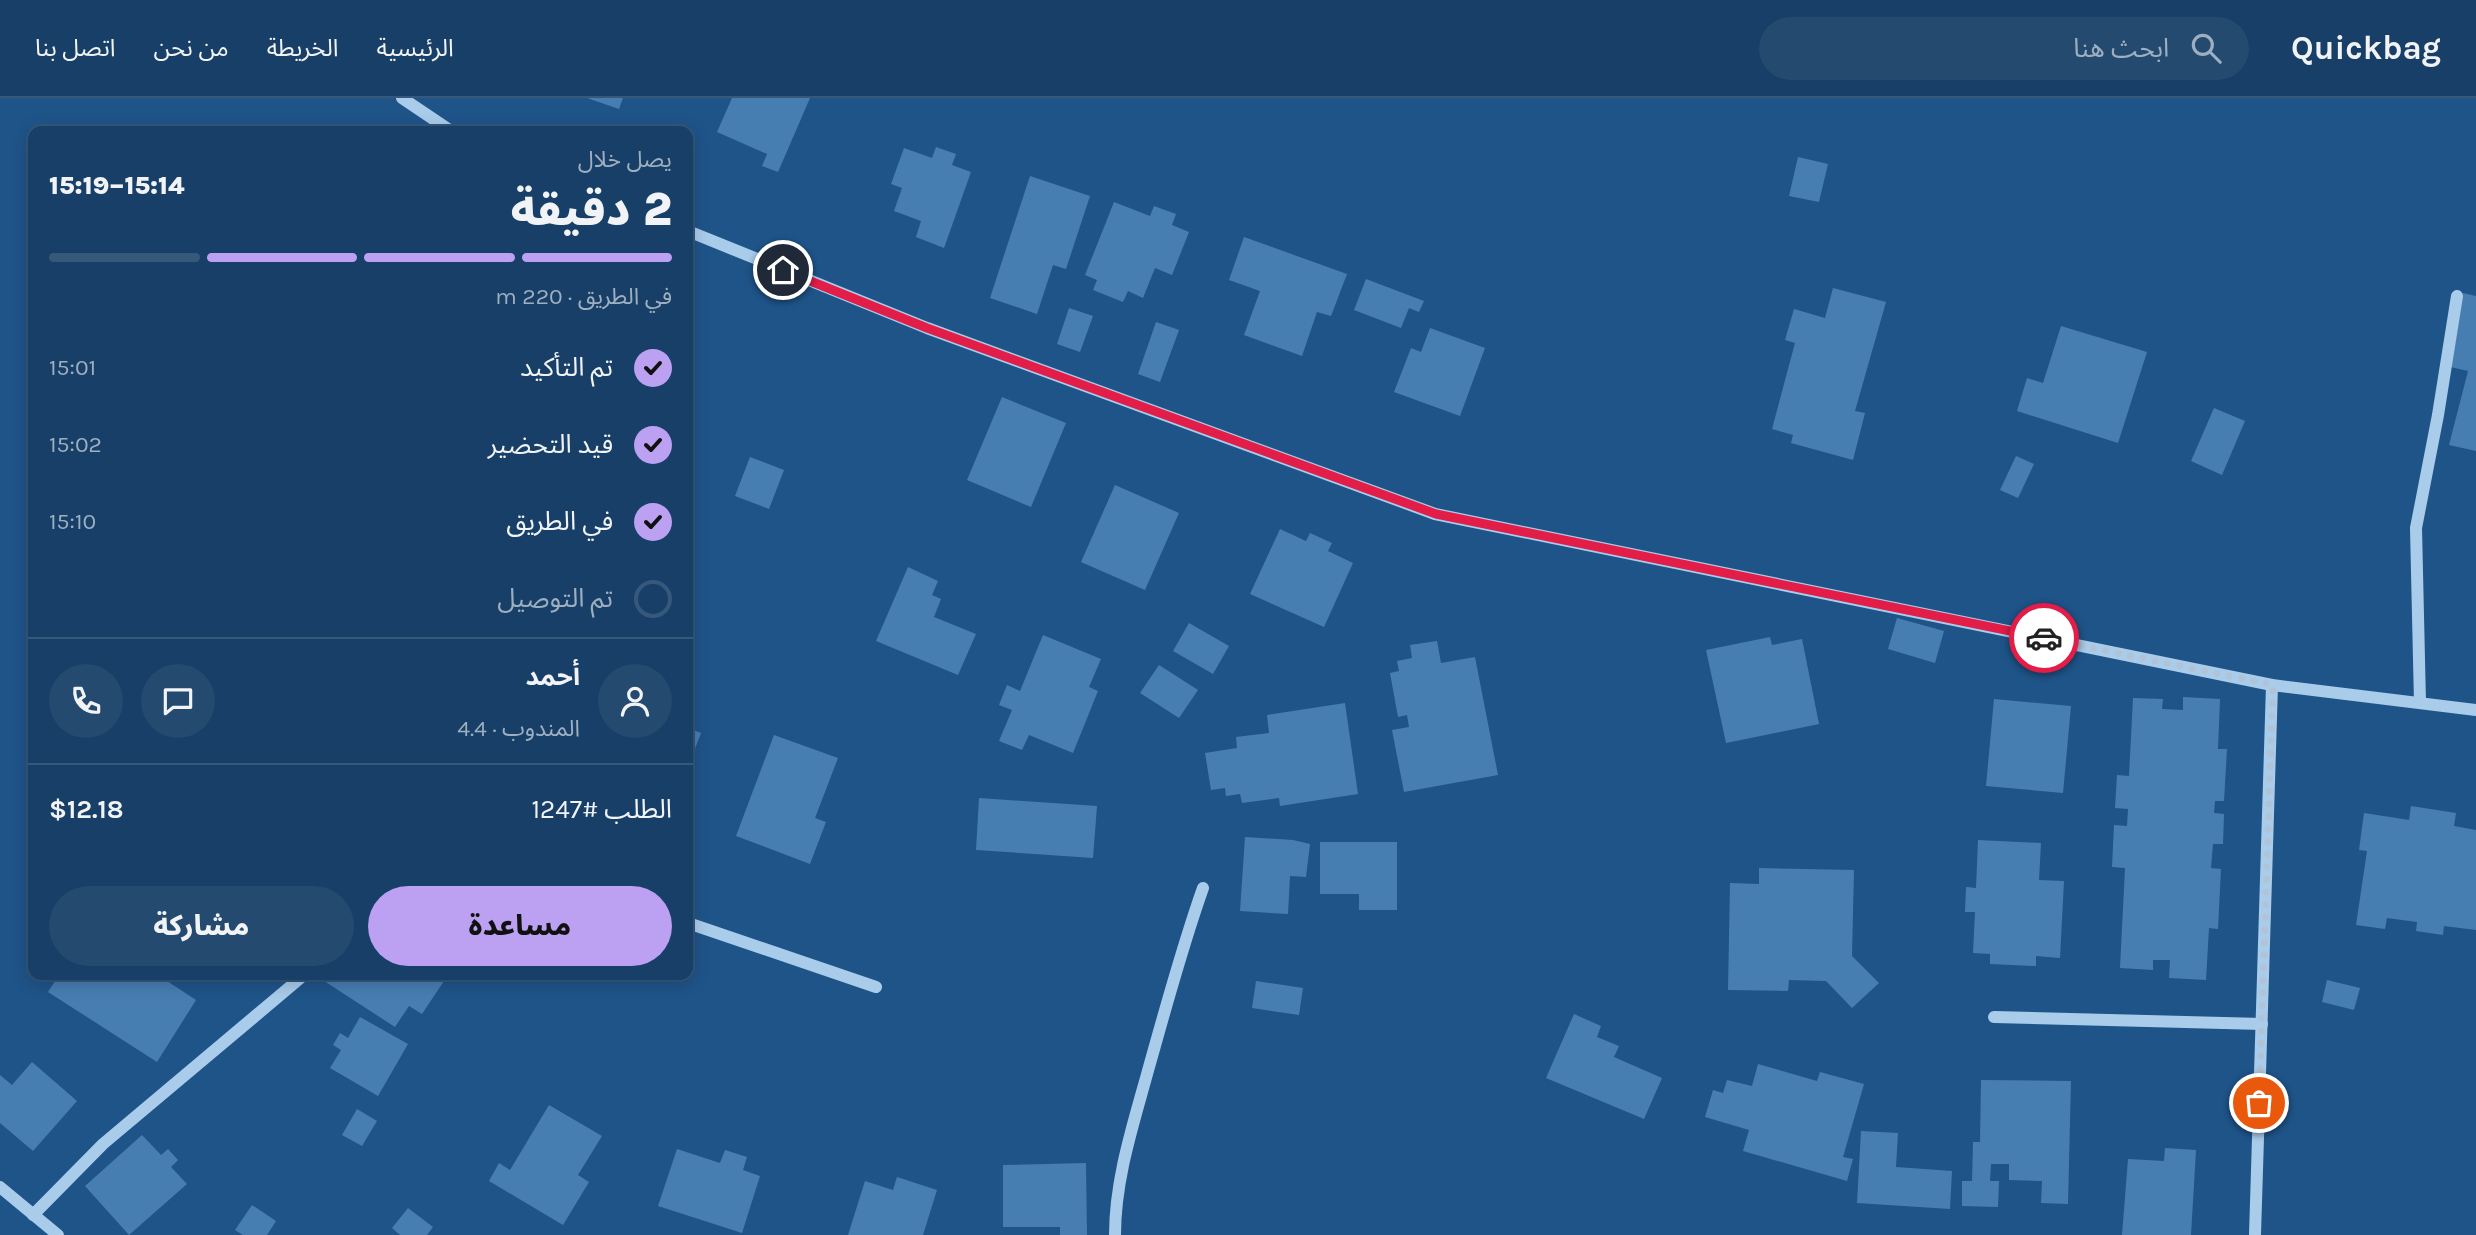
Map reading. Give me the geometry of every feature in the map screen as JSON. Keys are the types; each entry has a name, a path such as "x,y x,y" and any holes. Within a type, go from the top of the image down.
{"street":[{"path":"402,98 443,126"},
{"path":"693,233 927,328 1436,514 2273,685 2476,710"},
{"path":"2420,703 2416,528 2457,296"},
{"path":"2255,1235 2273,685"},
{"path":"1115,1235 1115,1216 1127,1145 1185,940 1203,888"},
{"path":"693,925 876,987"},
{"path":"33,1215 103,1144 298,980"},
{"path":"1994,1017 2262,1024"},
{"path":"0,1186 58,1235"}],"building":[{"path":"587,98 623,98 619,109"},
{"path":"732,98 810,98 778,172 762,166 767,154 717,132"},
{"path":"936,147 956,154 952,165 971,172 944,248 916,237 921,221 894,211 902,188 891,184 904,148 932,158"},
{"path":"1798,157 1828,164 1819,202 1789,196"},
{"path":"1030,176 1090,196 1066,269 1053,265 1037,314 990,298"},
{"path":"1114,202 1150,216 1154,206 1176,214 1172,225 1189,232 1172,275 1155,268 1143,298 1128,291 1123,302 1093,290 1097,280 1085,275"},
{"path":"1244,237 1347,274 1331,316 1317,312 1302,356 1244,335 1260,291 1229,280"},
{"path":"1366,279 1424,301 1419,312 1409,308 1401,328 1354,310"},
{"path":"1833,288 1886,302 1855,411 1865,413 1853,460 1791,443 1793,435 1772,429 1795,343 1785,340 1794,309 1825,318"},
{"path":"2463,293 2476,296 2476,451 2449,445 2468,371 2446,366"},
{"path":"1069,308 1093,316 1080,352 1057,344"},
{"path":"1156,322 1179,330 1160,382 1138,374"},
{"path":"2061,326 2147,352 2118,443 2017,411 2027,378 2043,383"},
{"path":"1430,328 1485,348 1460,416 1394,392 1411,348 1421,352"},
{"path":"1002,397 1066,423 1031,507 967,480"},
{"path":"2214,408 2245,421 2222,475 2191,461"},
{"path":"2016,456 2034,464 2018,498 2000,490"},
{"path":"750,457 784,470 769,509 735,496"},
{"path":"1115,485 1179,513 1145,590 1081,562"},
{"path":"1280,529 1306,541 1310,533 1332,543 1328,551 1353,563 1324,627 1250,594"},
{"path":"908,567 938,581 932,595 941,599 934,617 976,634 958,675 876,641"},
{"path":"1897,618 1944,631 1935,663 1888,649"},
{"path":"1189,623 1229,646 1213,674 1173,651"},
{"path":"1043,635 1101,659 1089,687 1098,691 1073,753 1029,735 1022,750 999,741 1012,710 999,705 1007,685 1020,691"},
{"path":"1770,637 1772,645 1802,639 1819,724 1726,743 1706,650"},
{"path":"1437,641 1441,663 1475,657 1498,775 1404,792 1392,730 1409,727 1407,715 1398,717 1390,673 1399,671 1397,661 1412,658 1410,645"},
{"path":"1159,665 1198,690 1179,718 1140,693"},
{"path":"2183,697 2220,699 2218,749 2227,749 2224,801 2215,801 2214,813 2224,814 2223,844 2213,844 2211,868 2221,869 2218,929 2209,928 2206,980 2169,978 2170,960 2153,960 2153,970 2120,968 2125,868 2112,867 2114,825 2127,826 2128,809 2115,808 2117,775 2129,776 2133,698 2163,699 2162,709 2183,710"},
{"path":"1994,699 2071,706 2063,793 1986,786"},
{"path":"1345,703 1358,794 1280,806 1279,798 1242,803 1240,794 1226,796 1225,788 1211,790 1205,753 1237,748 1236,737 1269,733 1267,715"},
{"path":"693,730 701,733 693,754"},
{"path":"774,735 838,758 815,818 826,822 810,864 736,836"},
{"path":"979,798 1097,806 1093,858 976,850"},
{"path":"2411,806 2456,813 2454,826 2476,830 2476,930 2444,926 2443,935 2416,931 2417,922 2387,918 2385,929 2356,925 2367,851 2359,850 2364,813 2409,820"},
{"path":"1245,837 1293,840 1310,844 1306,877 1290,876 1288,914 1240,911"},
{"path":"1978,840 2041,843 2039,880 2064,881 2060,958 2036,956 2036,966 1990,964 1990,954 1973,953 1975,912 1965,912 1966,887 1976,888"},
{"path":"1320,842 1397,842 1397,910 1359,910 1359,894 1320,894"},
{"path":"1759,868 1854,870 1852,956 1879,983 1852,1008 1826,981 1789,980 1788,991 1728,990 1730,883 1759,884"},
{"path":"56,980 166,980 196,1000 157,1062 48,992"},
{"path":"323,980 445,980 422,1014 409,1006 395,1027"},
{"path":"2327,980 2360,988 2354,1010 2322,1002"},
{"path":"1256,981 1303,988 1299,1015 1252,1008"},
{"path":"1574,1014 1601,1026 1597,1037 1619,1046 1614,1057 1662,1078 1644,1119 1546,1078"},
{"path":"360,1017 408,1044 378,1096 330,1068 341,1050 333,1045 340,1033 348,1038"},
{"path":"32,1062 77,1101 33,1151 0,1123 0,1075 12,1085"},
{"path":"1758,1064 1817,1081 1820,1072 1864,1084 1843,1157 1853,1159 1847,1181 1743,1151 1749,1130 1705,1117 1713,1090 1723,1093 1727,1080 1752,1086"},
{"path":"1981,1080 2071,1081 2068,1204 2041,1203 2042,1181 2009,1180 2009,1164 1991,1164 1990,1181 1999,1181 1998,1207 1962,1206 1962,1181 1972,1181 1973,1142 1980,1142"},
{"path":"549,1105 602,1136 578,1175 589,1182 563,1225 489,1181 499,1163 510,1170"},
{"path":"357,1109 377,1121 362,1146 342,1135"},
{"path":"1861,1131 1898,1133 1896,1167 1952,1171 1950,1209 1857,1203"},
{"path":"142,1135 161,1155 168,1149 178,1160 171,1167 187,1184 129,1235 85,1186"},
{"path":"2165,1148 2196,1150 2191,1235 2122,1235 2128,1159 2164,1161"},
{"path":"677,1149 720,1163 725,1150 747,1157 743,1170 760,1176 742,1233 658,1206"},
{"path":"1086,1163 1087,1235 1060,1235 1060,1227 1003,1227 1003,1165"},
{"path":"897,1177 937,1190 923,1235 848,1235 865,1181 893,1190"},
{"path":"252,1205 276,1221 267,1235 243,1235 235,1230"},
{"path":"408,1208 433,1227 427,1235 400,1235 392,1228"}],"way so far":[{"path":"2044,638 2273,685 2259,1103"}],"route":[{"path":"783,270 927,328 1436,514 2044,638"}]}
